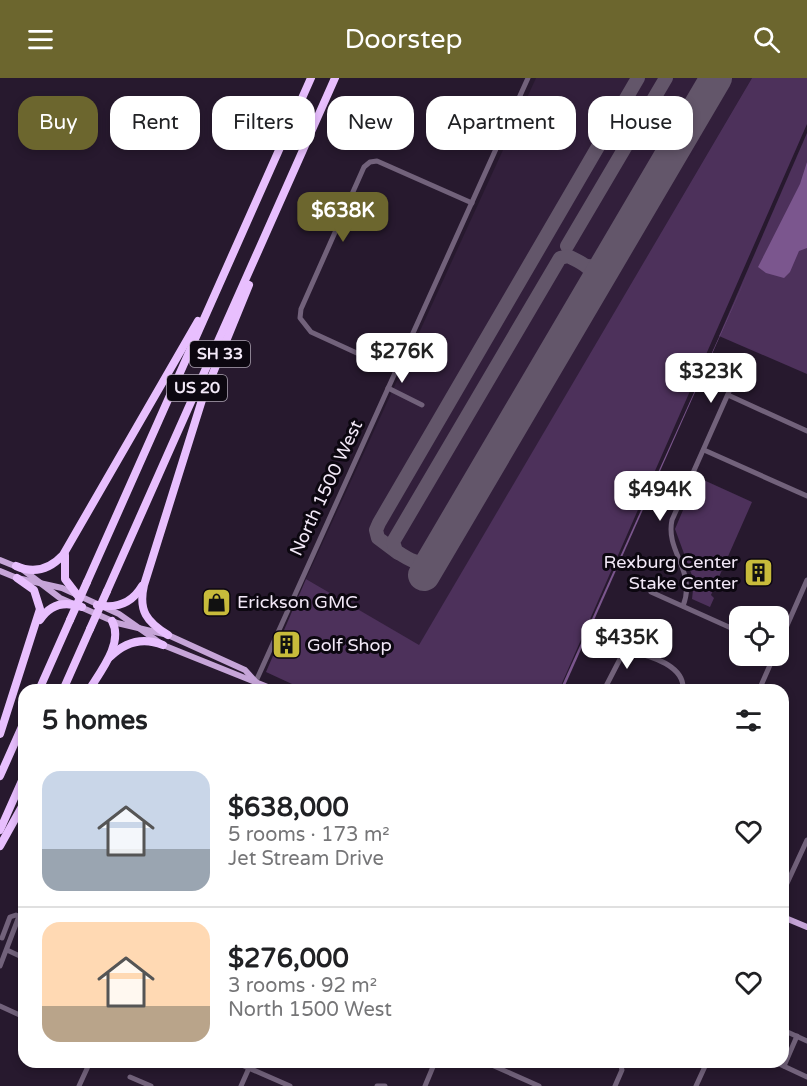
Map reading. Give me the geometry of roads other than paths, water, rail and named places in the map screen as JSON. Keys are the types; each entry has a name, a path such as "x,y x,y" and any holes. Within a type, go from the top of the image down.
{"highway":[{"name":"US 20","path":"42,684 311,78"},
{"name":"US 20","path":"66,684 335,78"},
{"name":"SH 33","path":"98,605 111,607 125,603 136,595 146,579 202,400 288,186"},
{"name":"SH 33","path":"16,566 29,570 43,569 55,563 66,551 153,404 225,272"},
{"path":"66,551 64,576 78,596"},
{"path":"0,734 40,612 39,601 34,590 17,578"},
{"path":"146,579 141,597 143,613 150,623 168,635"},
{"path":"33,635 43,615 53,606 69,603 82,607"},
{"path":"93,684 105,663 115,638 112,621"},
{"path":"105,663 118,650 134,642 146,641 163,645"},
{"path":"0,776 18,736"},
{"path":"0,830 18,790"},
{"path":"0,846 18,814"}],"main road":[{"name":"SH 33","path":"0,560 16,566"},
{"path":"16,566 55,595 112,621 168,635 245,670 255,681"},
{"path":"0,570 17,578 56,586 119,614 163,645 244,679 262,684"},
{"path":"789,920 807,927"}],"street":[{"name":"North 1500 West","path":"254,684 528,78"},
{"path":"396,371 311,332 300,318 301,309 364,167 370,162 377,161 472,203"},
{"path":"683,606 688,592 687,579 673,541 671,527 740,367"},
{"path":"388,388 422,405"},
{"path":"728,395 807,431"},
{"path":"704,450 807,496"},
{"path":"789,621 807,580"},
{"path":"651,592 729,627"},
{"path":"607,684 624,655 632,652 654,659 678,672 683,684"},
{"path":"762,684 770,666"},
{"path":"789,879 807,840"},
{"path":"0,966 7,950 3,939 17,918"},
{"path":"7,950 18,955"},
{"path":"0,1006 18,1014"},
{"path":"789,1033 807,1041"},
{"path":"789,1054 797,1036"},
{"path":"79,1086 87,1068"},
{"path":"240,1086 249,1068 290,1086"},
{"path":"425,1086 432,1068"},
{"path":"498,1068 539,1086"},
{"path":"615,1086 622,1068"},
{"path":"696,1086 704,1068"},
{"path":"788,1068 807,1077"},
{"path":"130,1077 151,1086"},
{"path":"377,1086 385,1086"}],"place":[{"name":"Rexburg Center Stake Center","path":"759,572"},
{"name":"Erickson GMC","path":"216,602"},
{"name":"Golf Shop","path":"286,645"}]}
